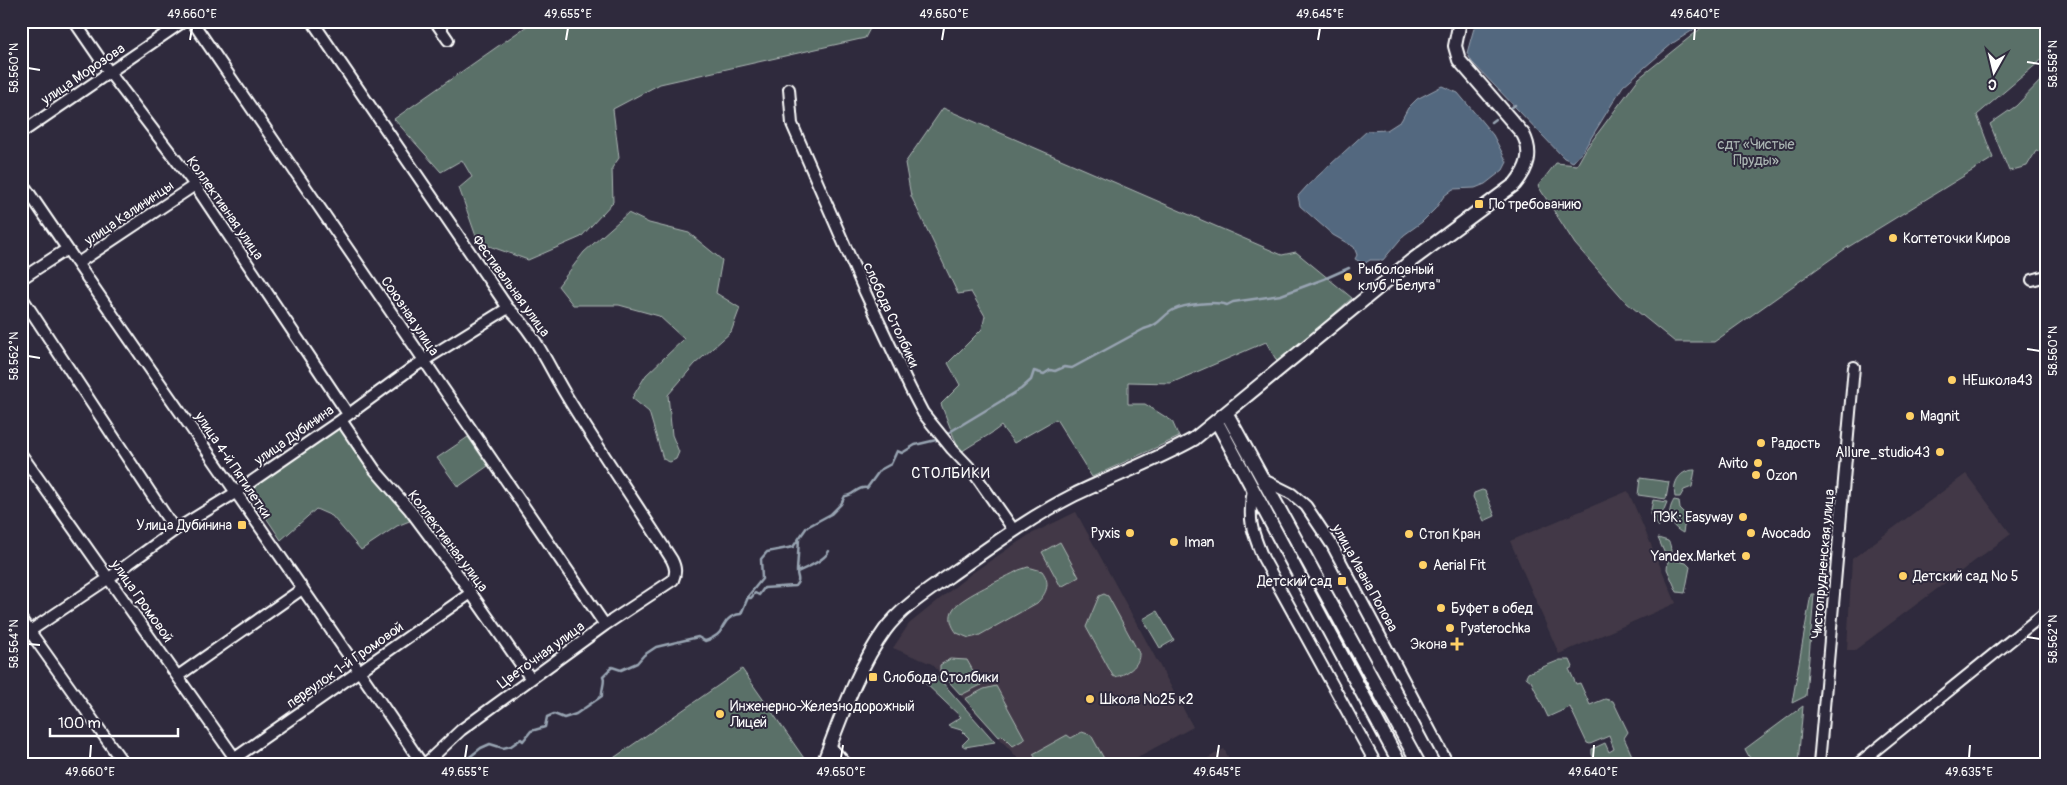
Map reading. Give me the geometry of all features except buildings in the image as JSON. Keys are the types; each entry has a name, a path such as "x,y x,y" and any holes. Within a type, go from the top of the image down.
{"main road":[{"path":"823,764 859,677 877,644 894,620 1014,529 1074,496 1181,447 1194,439 1222,418 1411,261 1515,184 1526,170 1529,148 1523,134 1459,60 1455,46 1460,21"},
{"path":"1222,418 1262,478 1419,764"},
{"path":"1222,418 1253,489 1400,764"}],"street":[{"name":"Коллективная улица","path":"74,21 109,72 195,185 345,417 375,470 410,510 531,679"},
{"name":"улица Морозова","path":"21,133 184,21"},
{"name":"Союзная улица","path":"192,21 605,625"},
{"name":"Фестивальная улица","path":"312,21 508,308 522,320 532,333 559,385 672,560 676,574"},
{"path":"435,21 448,40"},
{"name":"слобода Столбики","path":"789,89 792,124 865,292 910,388 923,413 971,469 1014,529"},
{"name":"улица 4-й Пятилетки","path":"21,181 423,764"},
{"name":"улица Калининцы","path":"78,263 195,185"},
{"name":"улица Калининцы","path":"21,279 67,248"},
{"path":"2032,280 2046,276"},
{"path":"21,296 176,530"},
{"name":"улица Дубинина","path":"26,634 424,361 508,308"},
{"name":"Чистопрудненская улица","path":"1819,764 1854,367"},
{"name":"улица Громовой","path":"21,454 237,761"},
{"name":"улица Ивана Попова","path":"1262,478 1292,494 1306,506 1327,537 1448,764"},
{"path":"1253,489 1249,512 1251,530 1263,558 1376,764"},
{"name":"Цветочная улица","path":"423,764 461,730 605,625 665,586 673,580 676,574"},
{"path":"178,676 302,589"},
{"name":"переулок 1-й Громовой","path":"237,761 471,593"},
{"path":"1858,764 2046,612"},
{"path":"21,619 26,634 124,764"},
{"path":"830,746 846,764"}],"shaded area":[{"name":"Детский сад № 5","path":"1966,474 2011,534 1855,650 1847,650 1852,559"},
{"path":"1628,491 1676,603 1559,654 1510,541"},
{"path":"1076,512 1193,727 1125,764 1023,764 932,664 893,648 909,624 972,573 1029,535"},
{"path":"1224,749 1232,764 1197,764"}],"green space":[{"path":"534,21 874,21 865,38 660,84 613,109 619,158 612,168 613,202 581,237 528,260 478,242 459,188 472,177 462,160 441,172 394,119"},
{"name":"сдт «Чистые Пруды»","path":"1710,21 2046,21 2046,56 1977,115 1993,158 1845,249 1714,342 1675,342 1627,303 1575,244 1538,186 1556,163 1577,165 1586,149 1639,78"},
{"path":"2046,75 2046,153 2036,151 2027,166 2009,171 1990,124 2016,106"},
{"path":"943,108 1282,255 1296,252 1352,298 1278,363 1266,342 1171,383 1128,382 1128,404 1145,404 1172,421 1179,437 1092,477 1056,419 1014,443 1001,426 960,453 941,404 960,385 948,363 982,329 985,316 971,292 958,294 911,196 905,163"},
{"path":"628,213 649,223 689,233 722,260 716,293 740,308 731,332 695,364 668,395 672,435 679,452 676,459 670,462 663,459 649,412 632,398 646,375 684,339 659,316 619,305 573,305 558,286 584,252"},
{"path":"337,428 343,429 412,520 397,526 361,550 332,516 316,509 281,540 251,495 250,489"},
{"path":"468,437 488,466 458,487 437,458"},
{"path":"1695,470 1692,487 1684,490 1680,497 1675,497 1674,492 1678,478 1685,472"},
{"path":"1640,478 1669,482 1666,499 1638,495"},
{"path":"1482,490 1485,491 1495,516 1484,521 1473,497 1474,493"},
{"path":"1653,500 1667,502 1663,512 1663,523 1659,527 1650,514"},
{"path":"1674,500 1679,501 1680,509 1686,515 1683,533 1675,527 1670,519 1670,510"},
{"path":"1658,538 1668,541 1673,560 1686,563 1690,567 1685,593 1677,592 1667,569 1668,561"},
{"path":"1060,542 1079,577 1061,587 1042,552"},
{"path":"1028,567 1042,571 1045,575 1047,588 1037,603 978,636 969,638 957,633 951,618 952,611 959,603 1019,570"},
{"path":"1104,594 1108,596 1139,653 1139,658 1132,669 1115,677 1086,627 1099,596"},
{"path":"1811,594 1814,594 1806,696 1792,703"},
{"path":"1157,611 1174,640 1160,648 1143,619"},
{"path":"950,659 967,660 981,685 961,695 940,672 940,665"},
{"path":"1560,660 1570,660 1573,667 1569,669 1576,684 1580,683 1590,705 1605,699 1613,701 1628,732 1624,738 1634,760 1631,762 1632,764 1596,764 1592,749 1605,743 1609,752 1614,749 1609,736 1590,744 1587,743 1570,707 1548,717 1531,681 1526,677 1528,673"},
{"name":"Инженерно-Железнодорожный Лицей","path":"742,669 808,764 605,764"},
{"path":"934,673 995,742 965,747 962,745 969,738 961,730 948,725 961,717 924,682"},
{"path":"996,686 1025,739 1013,746 1002,735 999,737 965,699 984,689"},
{"path":"1803,706 1798,764 1753,764 1745,749"},
{"path":"1082,732 1091,735 1107,764 1029,764 1037,760 1033,754 1067,735 1071,738"}],"water":[{"path":"1476,21 1707,21 1673,43 1623,86 1583,151 1573,162 1564,158 1472,62 1467,53"},
{"path":"1442,86 1458,93 1493,135 1507,162 1503,170 1485,184 1475,188 1453,189 1444,196 1435,209 1422,222 1404,235 1383,260 1370,260 1364,264 1355,259 1357,255 1354,247 1333,235 1300,206 1298,196 1367,131 1387,130 1401,121 1408,108 1417,99"}],"waterway":[{"path":"1511,108 1515,105"},
{"path":"1491,122 1495,119"},
{"path":"948,433 1021,389 1031,380 1034,371 1044,374 1050,370 1055,371 1064,367 1072,368 1154,325 1173,310 1208,303 1227,305 1233,302 1281,295 1349,268"},
{"path":"461,764 481,748 490,744 503,748 511,746 521,739 523,741 531,731 545,727 547,717 554,714 564,718 576,714 602,696 603,676 612,667 621,670 637,663 644,655 656,647 698,637 705,641 711,639 720,632 730,618 741,614 749,595 762,579 761,559 767,552 793,547 807,527 831,514 841,504 845,496 861,488 867,488 880,470 891,464 897,451 902,453 915,445 936,440"},
{"path":"797,571 799,539"},
{"path":"747,598 751,598 755,593 759,595 764,588 795,586 798,580 797,572 819,561 829,551"}],"place":[{"name":"По требованию","path":"1479,204"},
{"name":"Когтеточки Киров","path":"1893,238"},
{"name":"Рыболовный клуб \"Белуга\"","path":"1348,277"},
{"name":"НЕшкола43","path":"1952,380"},
{"name":"Magnit","path":"1910,416"},
{"name":"Радость","path":"1761,443"},
{"name":"Allure_studio43","path":"1940,452"},
{"name":"Avito","path":"1758,463"},
{"name":"Ozon","path":"1756,475"},
{"name":"ПЭК: Easyway","path":"1743,517"},
{"name":"Улица Дубинина","path":"242,525"},
{"name":"Pyxis","path":"1130,533"},
{"name":"Avocado","path":"1751,533"},
{"name":"Стоп Кран","path":"1409,534"},
{"name":"Iman","path":"1174,542"},
{"name":"Yandex.Market","path":"1746,556"},
{"name":"Aerial Fit","path":"1423,565"},
{"name":"Детский сад № 5","path":"1903,576"},
{"name":"Детский сад","path":"1342,581"},
{"name":"Буфет в обед","path":"1441,608"},
{"name":"Pyaterochka","path":"1450,628"},
{"name":"Экона","path":"1457,644"},
{"name":"Слобода Столбики","path":"873,677"},
{"name":"Школа №25 к2","path":"1090,699"},
{"name":"Инженерно-Железнодорожный Лицей","path":"720,714"}],"district":[{"name":"СТОЛБИКИ","path":"951,473"}]}
